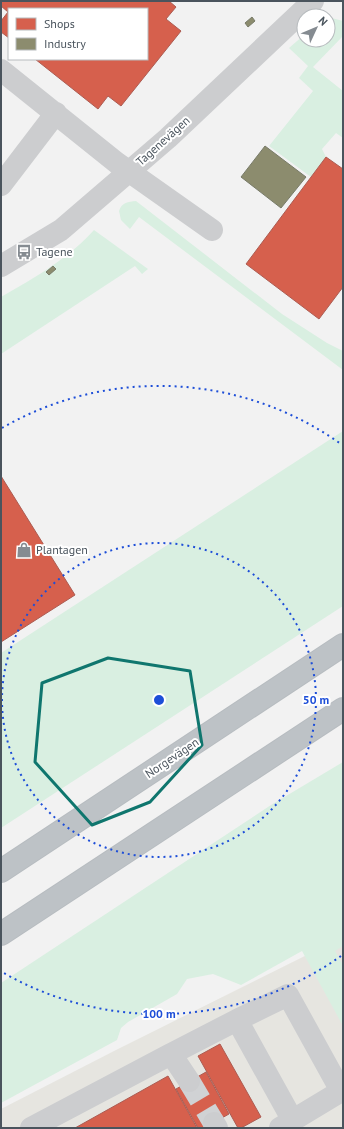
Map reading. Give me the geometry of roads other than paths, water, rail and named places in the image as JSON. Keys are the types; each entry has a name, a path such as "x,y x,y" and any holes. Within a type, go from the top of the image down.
{"highway":[{"name":"Norgevägen","path":"1,871 343,645"},
{"path":"1,934 343,709"},
{"path":"302,736 343,725"}],"street":[{"name":"Tagenevägen","path":"1,266 61,230 168,138 313,1"},
{"path":"1,70 117,163 212,230"},
{"path":"1,185 56,113"},
{"path":"31,1128 171,1054 237,1020 288,995 342,1091 286,1124 237,1020"},
{"path":"171,1054 189,1081"}],"tunnel":[{"path":"189,1081 214,1123"}],"place":[{"name":"Tagene","path":"24,252"},
{"name":"Plantagen","path":"24,550"}]}
